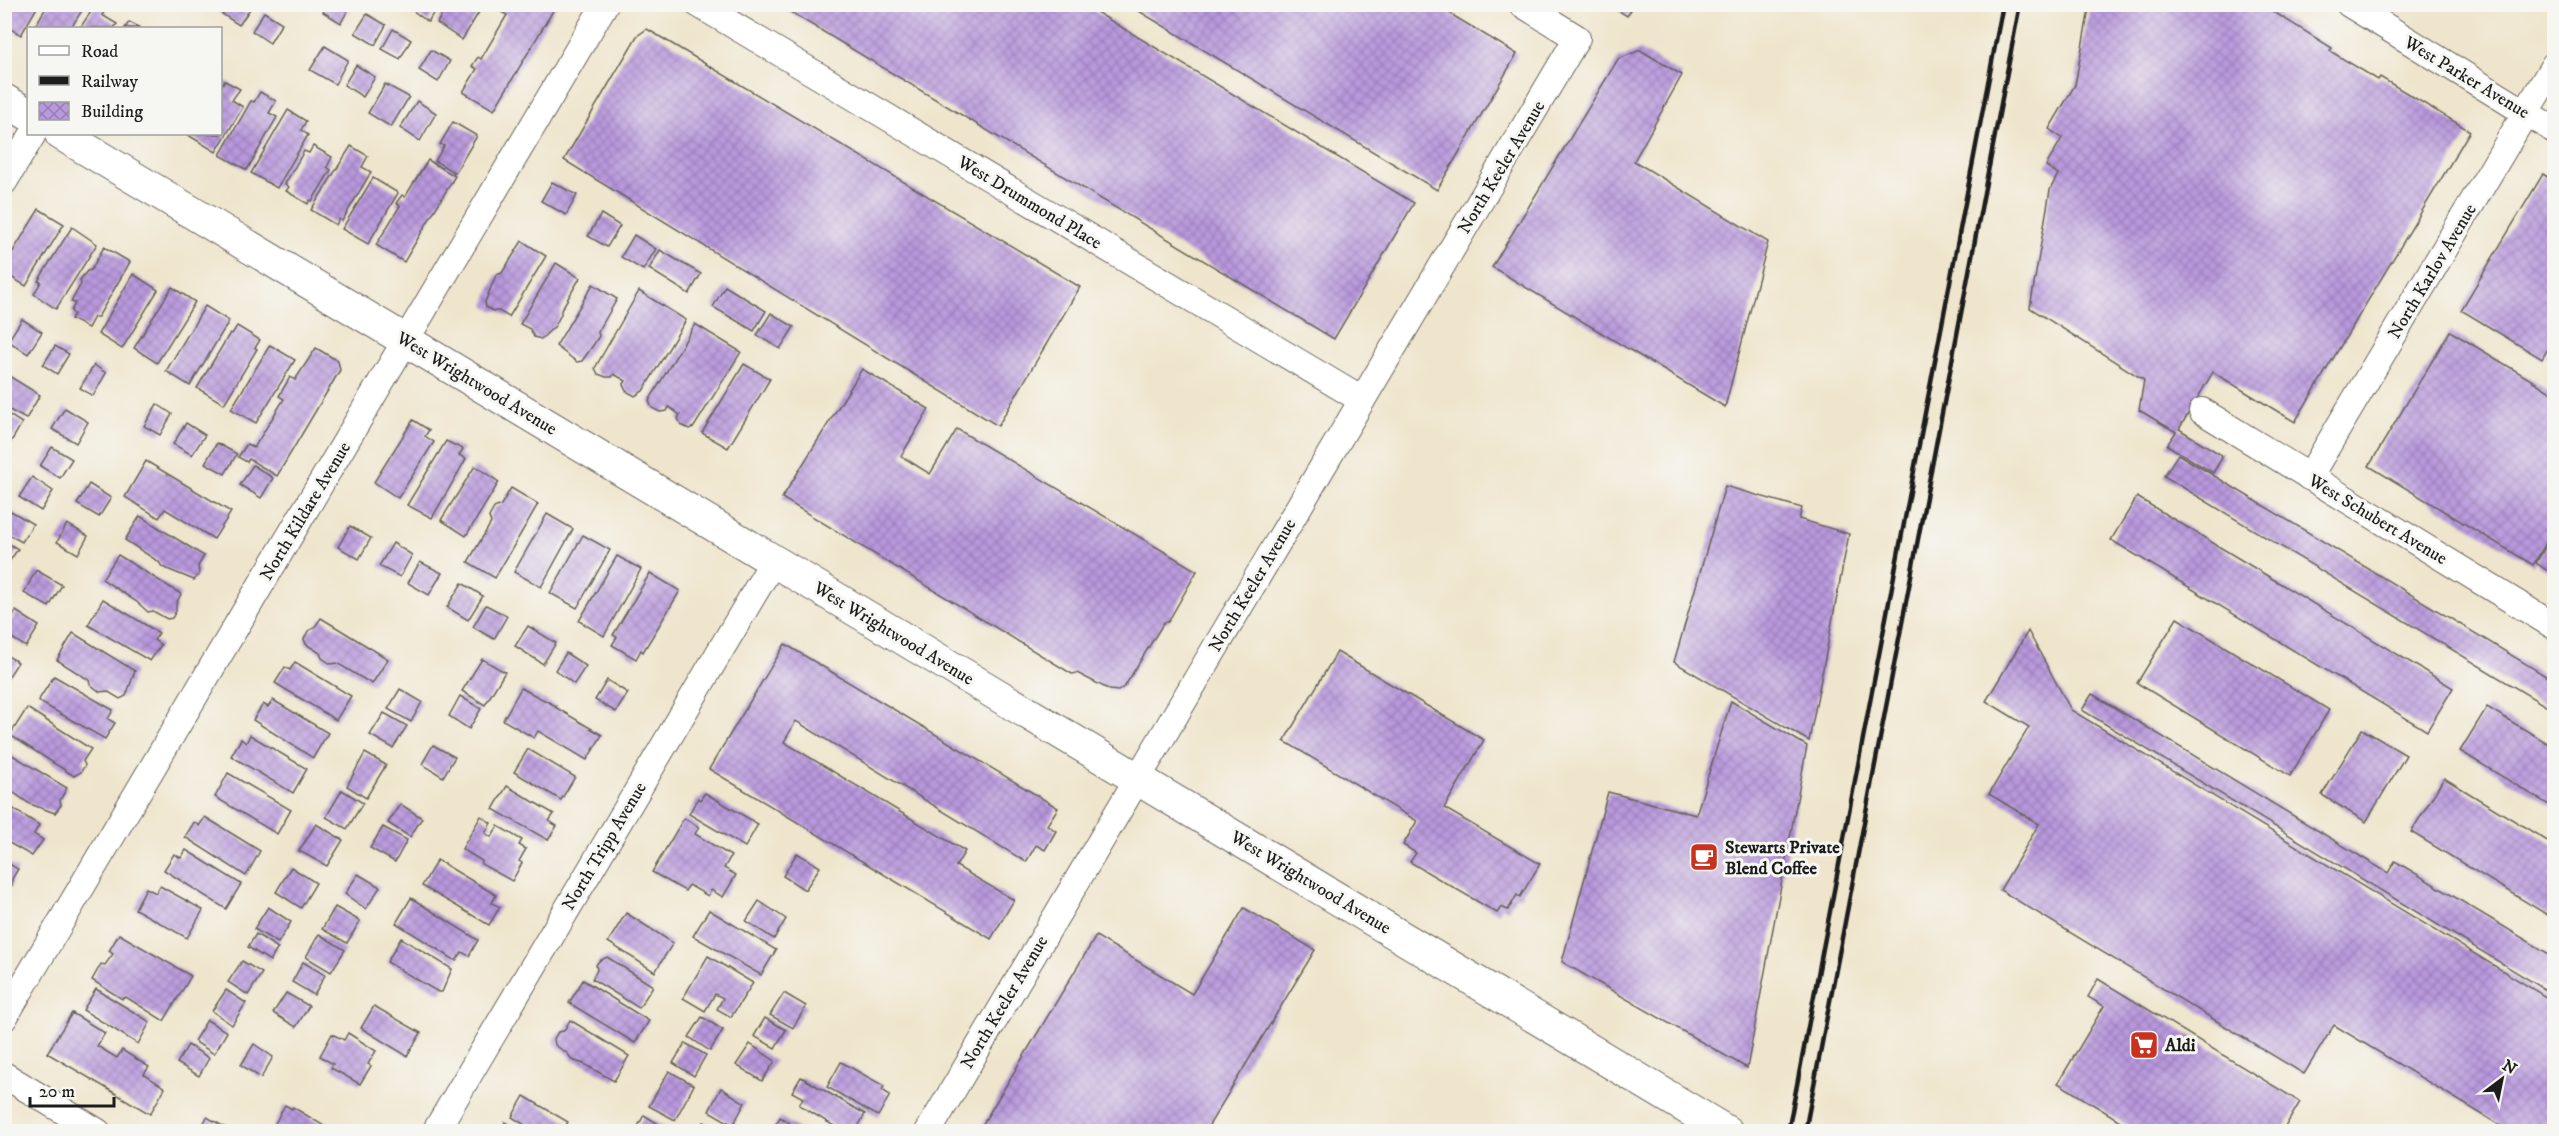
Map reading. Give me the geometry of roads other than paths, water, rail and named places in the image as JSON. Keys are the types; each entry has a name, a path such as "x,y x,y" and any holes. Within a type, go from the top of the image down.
{"street":[{"name":"North Kildare Avenue","path":"4,1018 605,4"},
{"name":"West Drummond Place","path":"698,4 1362,400"},
{"name":"North Keeler Avenue","path":"928,1131 1577,38 1522,4"},
{"name":"West Parker Avenue","path":"2349,4 2554,130"},
{"name":"North Karlov Avenue","path":"2308,477 2554,64"},
{"path":"4,100 27,113"},
{"path":"4,182 32,135"},
{"name":"West Wrightwood Avenue","path":"63,135 1727,1131"},
{"name":"West Schubert Avenue","path":"2202,411 2554,626"},
{"name":"North Tripp Avenue","path":"435,1131 774,560"},
{"path":"4,1075 98,1131"}],"railway":[{"path":"1788,1132 2003,4"},
{"path":"1805,1132 2020,4"}],"place":[{"name":"Stewarts Private Blend Coffee","path":"1704,857"},
{"name":"Aldi","path":"2144,1045"}]}
